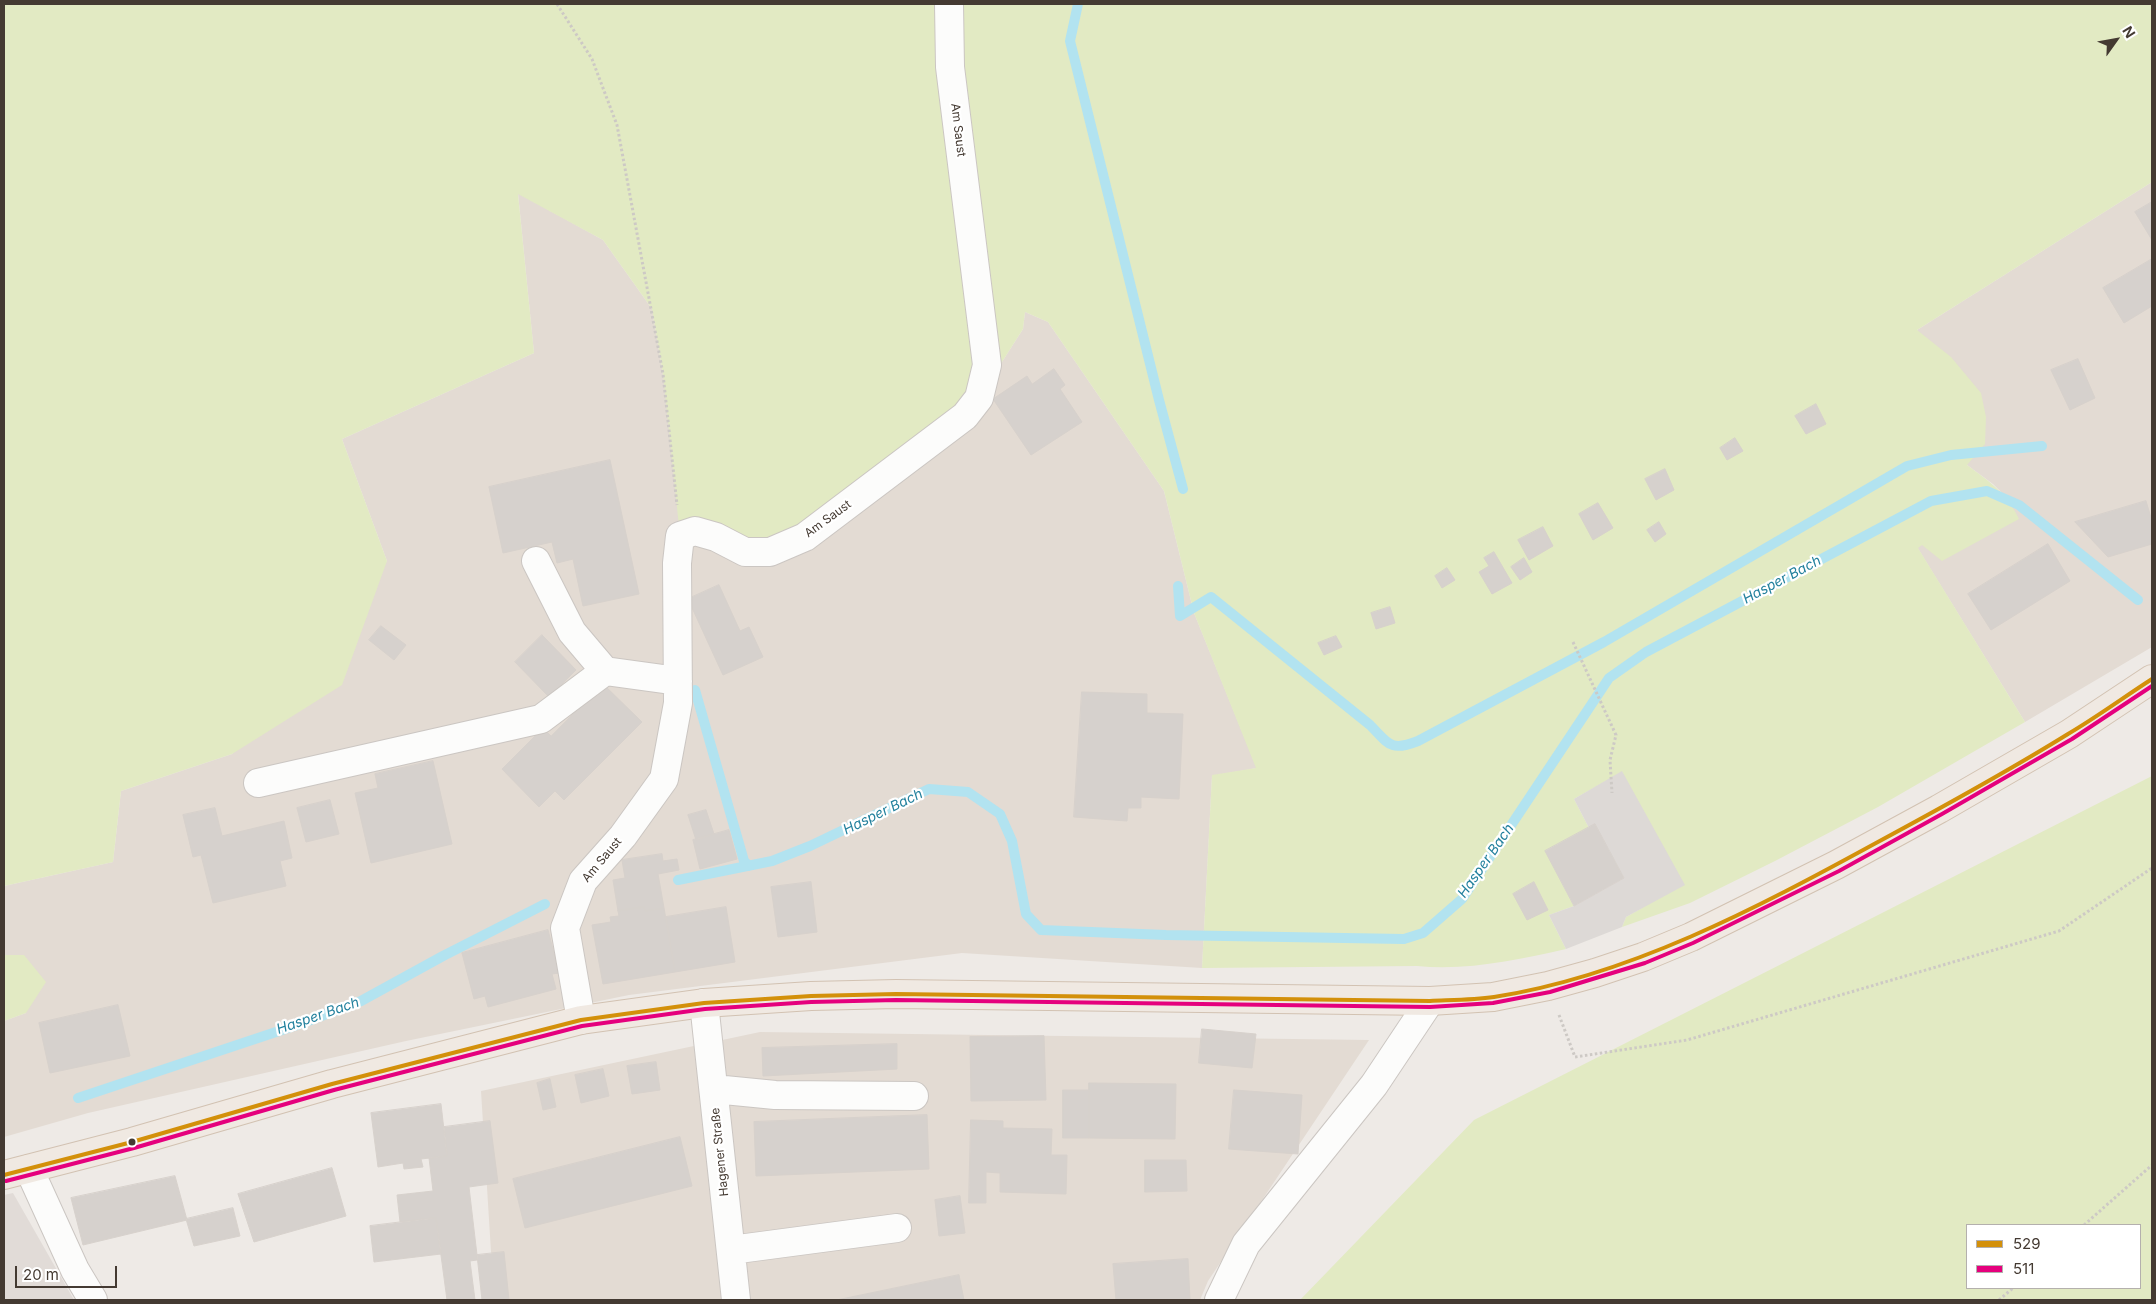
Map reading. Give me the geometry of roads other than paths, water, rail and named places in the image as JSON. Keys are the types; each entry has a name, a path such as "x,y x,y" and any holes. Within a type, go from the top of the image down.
{"main road":[{"path":"16,1172 132,1142 332,1084 581,1020 704,1003 811,996 896,994 1430,1000 1494,997 1548,986 1596,973 1683,940 1836,865 1939,809 2069,734 2152,679"}],"street":[{"name":"Am Saust","path":"581,1020 565,928 583,881 623,836 664,779 678,702 677,563 680,536 695,531 716,537 745,552 770,552 805,537 964,416 979,398 987,365 950,67 949,4"},
{"path":"536,561 572,632 605,671 678,681"},
{"path":"258,783 541,719 605,671"},
{"path":"1219,1300 1246,1244 1374,1085 1430,1000"},
{"name":"Hagener Straße","path":"704,1003 736,1300"},
{"path":"714,1089 776,1095 914,1096"},
{"path":"16,1172 93,1300"},
{"path":"731,1250 897,1228"}],"waterway":[{"path":"1078,4 1070,41 1159,400 1183,489"},
{"path":"1178,586 1180,616 1211,597 1370,725 1386,741 1396,746 1401,746 1418,741 1604,642 1907,466 1951,455 2042,446"},
{"name":"Hasper Bach","path":"678,880 772,861 810,846 929,789 968,792 1000,814 1012,841 1026,914 1041,930 1166,935 1404,939 1423,933 1462,899 1609,678 1646,652 1931,501 1987,491 2019,505 2138,600"},
{"path":"695,690 744,861 749,866"},
{"name":"Hasper Bach","path":"78,1098 300,1024 361,1001 443,956 545,904"}]}
